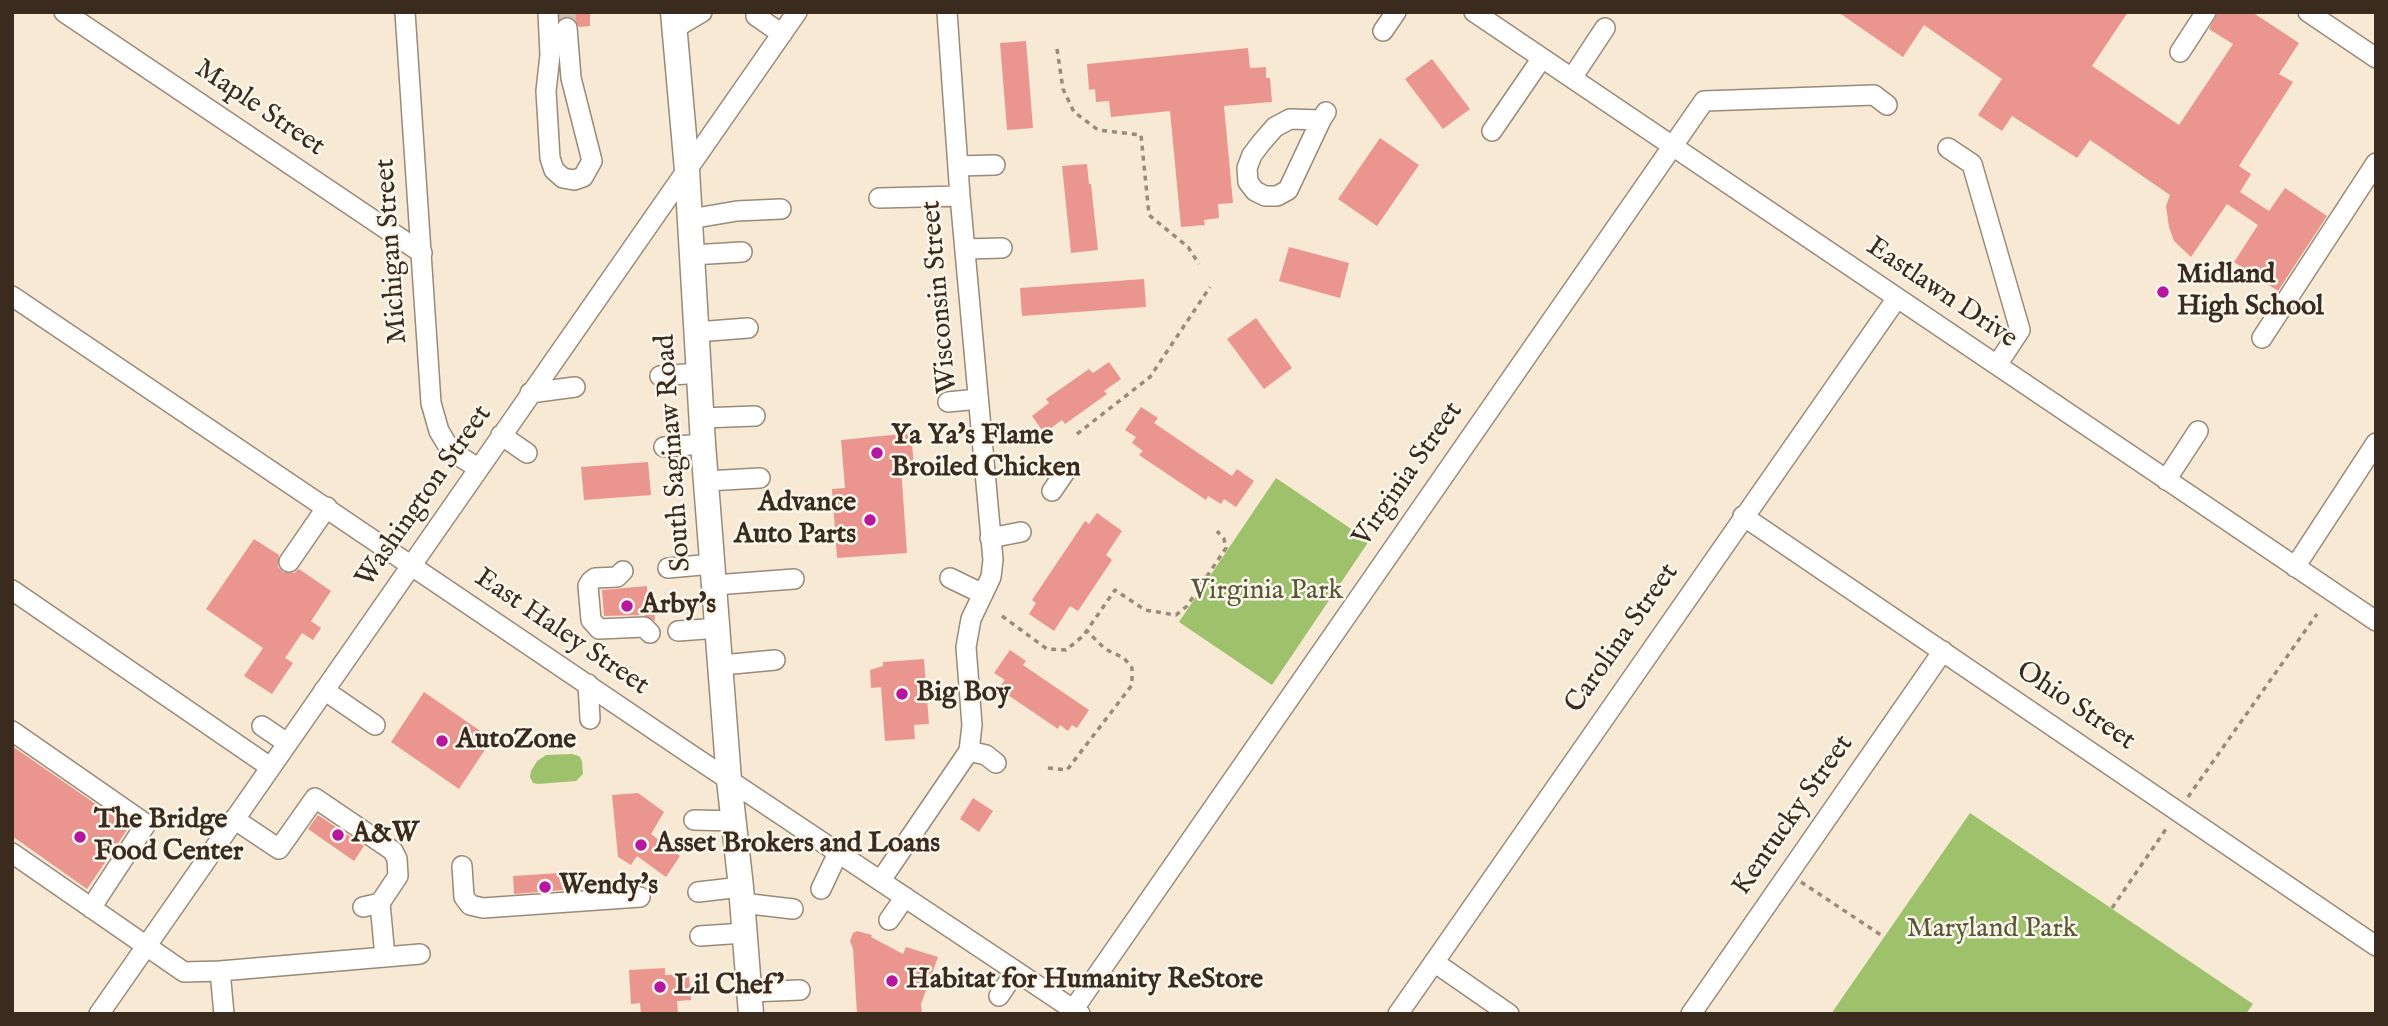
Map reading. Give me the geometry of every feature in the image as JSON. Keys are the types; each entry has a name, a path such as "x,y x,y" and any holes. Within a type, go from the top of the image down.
{"main road":[{"name":"South Saginaw Road","path":"674,20 687,170 703,444 729,780 750,1003"}],"street":[{"name":"Maple Street","path":"64,12 422,253"},
{"name":"Michigan Street","path":"405,12 431,403 439,431 451,451 478,468"},
{"path":"548,12 550,55 546,91 550,158 554,170 563,178 574,180 583,177 592,161 571,78 568,27"},
{"path":"674,20 702,12"},
{"name":"Washington Street","path":"99,1014 797,12"},
{"name":"Wisconsin Street","path":"947,12 990,538 991,576 971,619 966,647 972,725 969,751"},
{"path":"1384,31 1396,12"},
{"name":"Eastlawn Drive","path":"1474,12 2376,621"},
{"path":"2180,52 2206,12"},
{"path":"2308,12 2376,58"},
{"path":"756,16 782,34"},
{"path":"1572,78 1605,28"},
{"path":"1492,131 1542,58"},
{"name":"Virginia Street","path":"1065,1009 1704,101 1874,95 1887,105"},
{"path":"1323,116 1288,190 1263,203 1248,182 1247,168 1252,155 1275,127 1290,119 1323,116"},
{"path":"1948,148 1972,164 2020,330 1997,365"},
{"path":"2262,338 2376,163"},
{"path":"958,166 995,165"},
{"path":"879,198 960,196"},
{"path":"690,219 737,211 780,209"},
{"path":"965,249 1002,247"},
{"path":"692,255 742,252"},
{"name":"East Haley Street","path":"12,296 881,880 1016,972 1065,1009"},
{"name":"Carolina Street","path":"1398,1014 1742,516 1897,298"},
{"path":"696,332 748,328"},
{"path":"660,376 699,373"},
{"path":"530,393 575,387"},
{"path":"948,402 978,400"},
{"path":"702,418 755,416"},
{"path":"2166,480 2199,431"},
{"path":"501,435 527,453"},
{"path":"2295,567 2376,443"},
{"path":"664,447 703,444"},
{"path":"1052,491 1065,472"},
{"path":"706,481 760,478"},
{"path":"289,562 327,507"},
{"name":"Ohio Street","path":"1742,516 2376,946"},
{"path":"990,538 1021,532"},
{"path":"668,568 714,575 794,579"},
{"path":"623,571 617,576 595,578 591,581 588,586 592,620 599,629 644,628 650,633"},
{"path":"950,578 983,594"},
{"path":"12,590 270,767"},
{"path":"678,631 719,628"},
{"name":"Kentucky Street","path":"1691,1014 1942,651"},
{"path":"722,665 775,660"},
{"path":"588,684 590,719"},
{"path":"324,690 375,725"},
{"path":"261,726 287,743"},
{"path":"12,731 146,824 91,908"},
{"path":"881,880 969,751 986,755 996,762"},
{"path":"234,819 279,849 315,797 393,851 399,866 398,876 371,905 384,957"},
{"path":"694,820 734,821"},
{"path":"12,853 184,972 420,954"},
{"path":"821,889 838,853"},
{"path":"461,866 464,897 470,905 483,908 640,897"},
{"path":"698,892 741,895 793,909"},
{"path":"889,920 905,897"},
{"path":"700,936 744,933"},
{"path":"1434,962 1509,1014"},
{"path":"220,971 223,1014"},
{"path":"999,996 1016,972"},
{"path":"750,1003 800,990"}],"path":[{"path":"1057,49 1063,89 1074,112 1098,130 1141,135 1149,215 1188,247 1199,264"},
{"path":"1077,434 1150,377 1210,287"},
{"path":"1002,616 1047,649 1066,649 1083,636 1115,590 1145,610 1176,615 1187,606 1226,548 1224,539 1217,531"},
{"path":"2112,908 2317,614"},
{"path":"1048,768 1067,770 1132,685 1132,668 1124,658 1105,649 1087,631"},
{"path":"1788,873 1884,937"}],"green space":[{"name":"Virginia Park","path":"1276,478 1369,541 1272,685 1179,622"},
{"path":"546,755 579,756 582,761 583,774 576,781 533,783 531,771 537,761"},
{"name":"Maryland Park","path":"1970,813 2253,1004 2246,1014 1831,1014"}],"building":[{"path":"560,12 590,12 590,26 579,27 573,17 561,18"},
{"path":"1838,12 2128,12 2092,66 2179,125 2233,44 2209,29 2218,12 2252,12 2299,43 2279,74 2293,82 2239,166 2251,174 2240,192 2269,211 2285,188 2327,216 2278,291 2234,262 2258,225 2227,204 2191,257 2174,241 2169,227 2166,206 2170,195 2090,140 2077,158 2012,116 2002,131 1978,115 2002,79 1924,25 1903,57"},
{"path":"1026,41 1033,128 1007,130 1000,43"},
{"path":"1248,48 1250,68 1266,67 1272,102 1224,106 1233,203 1218,204 1219,218 1204,220 1205,225 1181,227 1170,111 1111,117 1109,101 1096,102 1095,89 1089,90 1087,64"},
{"path":"1432,59 1470,109 1443,129 1405,79"},
{"path":"1380,138 1419,165 1377,226 1338,199"},
{"path":"1087,164 1098,250 1071,253 1062,166"},
{"path":"1289,247 1349,263 1340,298 1279,281"},
{"path":"1144,279 1146,307 1022,316 1020,288"},
{"path":"1256,318 1292,368 1264,389 1227,339"},
{"path":"1109,362 1121,379 1104,391 1107,394 1065,424 1062,420 1044,433 1032,416 1049,403 1046,399 1089,369 1093,373"},
{"path":"1141,407 1158,418 1154,423 1232,476 1237,469 1254,481 1236,507 1224,499 1221,504 1208,496 1206,500 1139,455 1143,451 1132,443 1136,437 1125,430"},
{"path":"911,433 914,466 901,467 907,553 837,558 832,489 845,488 841,440"},
{"path":"648,462 651,495 584,500 581,467"},
{"path":"1097,513 1122,531 1106,555 1112,560 1078,611 1070,606 1054,631 1029,614 1036,603 1032,600 1085,521 1089,524"},
{"path":"254,539 279,555 278,567 283,572 294,573 299,569 331,591 311,621 321,628 313,640 302,633 285,658 293,663 272,694 244,676 263,648 206,609"},
{"path":"647,586 648,602 654,602 655,621 644,615 604,616 602,590"},
{"path":"1010,650 1026,661 1023,665 1089,710 1077,728 1072,725 1068,731 1060,725 1058,729 1008,695 1011,691 1001,685 1005,680 994,673"},
{"path":"924,659 929,724 914,725 915,739 885,741 881,687 871,688 870,670 883,666 883,662"},
{"name":"AutoZone","path":"424,692 492,739 459,789 391,742"},
{"path":"12,746 129,827 87,889 12,836"},
{"name":"Asset Brokers and Loans","path":"638,793 664,812 651,834 680,856 666,877 637,856 631,865 618,857 612,795"},
{"path":"973,798 993,811 979,832 960,819"},
{"name":"A&W","path":"318,815 364,846 354,861 308,829"},
{"name":"Wendy's","path":"575,872 576,889 514,894 513,876"},
{"name":"Habitat for Humanity ReStore","path":"857,931 872,935 871,937 903,954 906,947 938,957 921,1004 922,1014 857,1014 853,949 850,941 853,933"},
{"name":"Lil Chef'","path":"665,968 665,975 689,974 691,1000 677,1001 678,1014 641,1014 640,1003 631,1004 629,970"}],"tunnel":[{"path":"566,12 567,28"}],"place":[{"name":"Midland High School","path":"2163,292"},
{"name":"Ya Ya's Flame Broiled Chicken","path":"877,453"},
{"name":"Advance Auto Parts","path":"870,520"},
{"name":"Arby's","path":"627,606"},
{"name":"Big Boy","path":"902,694"},
{"name":"AutoZone","path":"442,741"},
{"name":"A&W","path":"338,835"},
{"name":"The Bridge Food Center","path":"80,837"},
{"name":"Asset Brokers and Loans","path":"641,845"},
{"name":"Wendy's","path":"545,887"},
{"name":"Habitat for Humanity ReStore","path":"892,981"},
{"name":"Lil Chef'","path":"660,987"}]}
